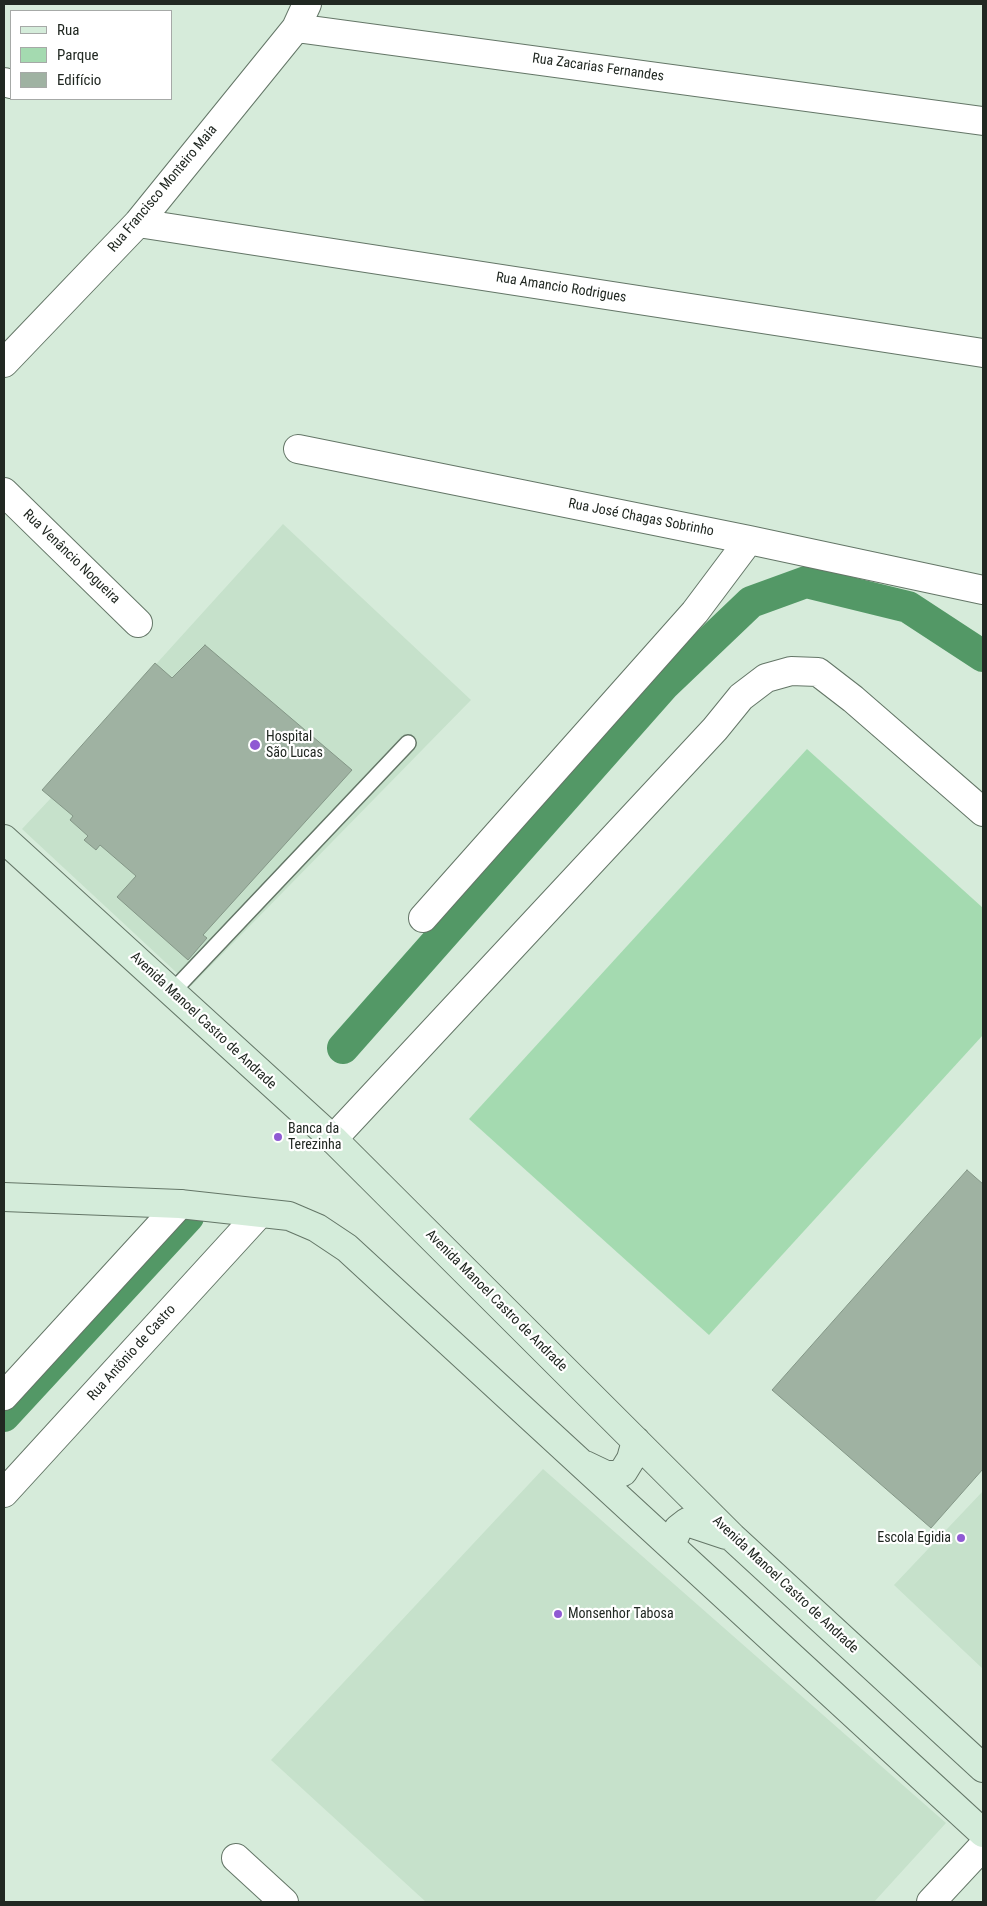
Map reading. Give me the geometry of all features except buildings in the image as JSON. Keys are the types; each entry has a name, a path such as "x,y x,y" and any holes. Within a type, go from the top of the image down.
{"main road":[{"name":"Avenida Manoel Castro de Andrade","path":"4,839 333,1139 732,1537 983,1768"},
{"path":"4,1197 180,1204 289,1216 317,1228 347,1248 575,1460 671,1545 983,1833"},
{"path":"575,1460 596,1471 615,1475 628,1466 636,1441"},
{"path":"671,1545 678,1529 687,1522 732,1537"}],"street":[{"name":"Rua Francisco Monteiro Maia","path":"4,363 138,223 296,28 307,4"},
{"name":"Rua Zacarias Fernandes","path":"296,28 983,120"},
{"name":"Rua Amancio Rodrigues","path":"138,223 983,352"},
{"name":"Rua José Chagas Sobrinho","path":"298,449 749,540 983,590"},
{"name":"Rua Venâncio Nogueira","path":"4,492 138,623"},
{"path":"423,918 695,612 749,540"},
{"path":"333,1139 715,729 741,698 766,678 791,671 818,672 853,699 983,812"},
{"path":"4,1396 180,1204"},
{"name":"Rua Antônio de Castro","path":"4,1493 260,1212"},
{"path":"931,1902 983,1846"},
{"path":"236,1858 284,1902"}],"lane":[{"path":"172,992 408,743"}],"shaded area":[{"name":"Hospital São Lucas","path":"283,524 471,700 191,986 22,829 51,798 42,790"},
{"name":"Monsenhor Tabosa","path":"543,1469 946,1823 874,1902 426,1902 271,1760"},
{"name":"Escola Egidia","path":"983,1491 983,1669 894,1585"}],"green space":[{"path":"807,749 983,908 983,1035 709,1335 469,1119"}],"waterway":[{"path":"343,1048 664,685 751,602 806,582 908,607 983,656"},
{"path":"4,1416 188,1217"}],"place":[{"name":"Hospital São Lucas","path":"255,745"},
{"name":"Banca da Terezinha","path":"278,1137"},
{"name":"Escola Egidia","path":"961,1538"},
{"name":"Monsenhor Tabosa","path":"558,1614"}]}
